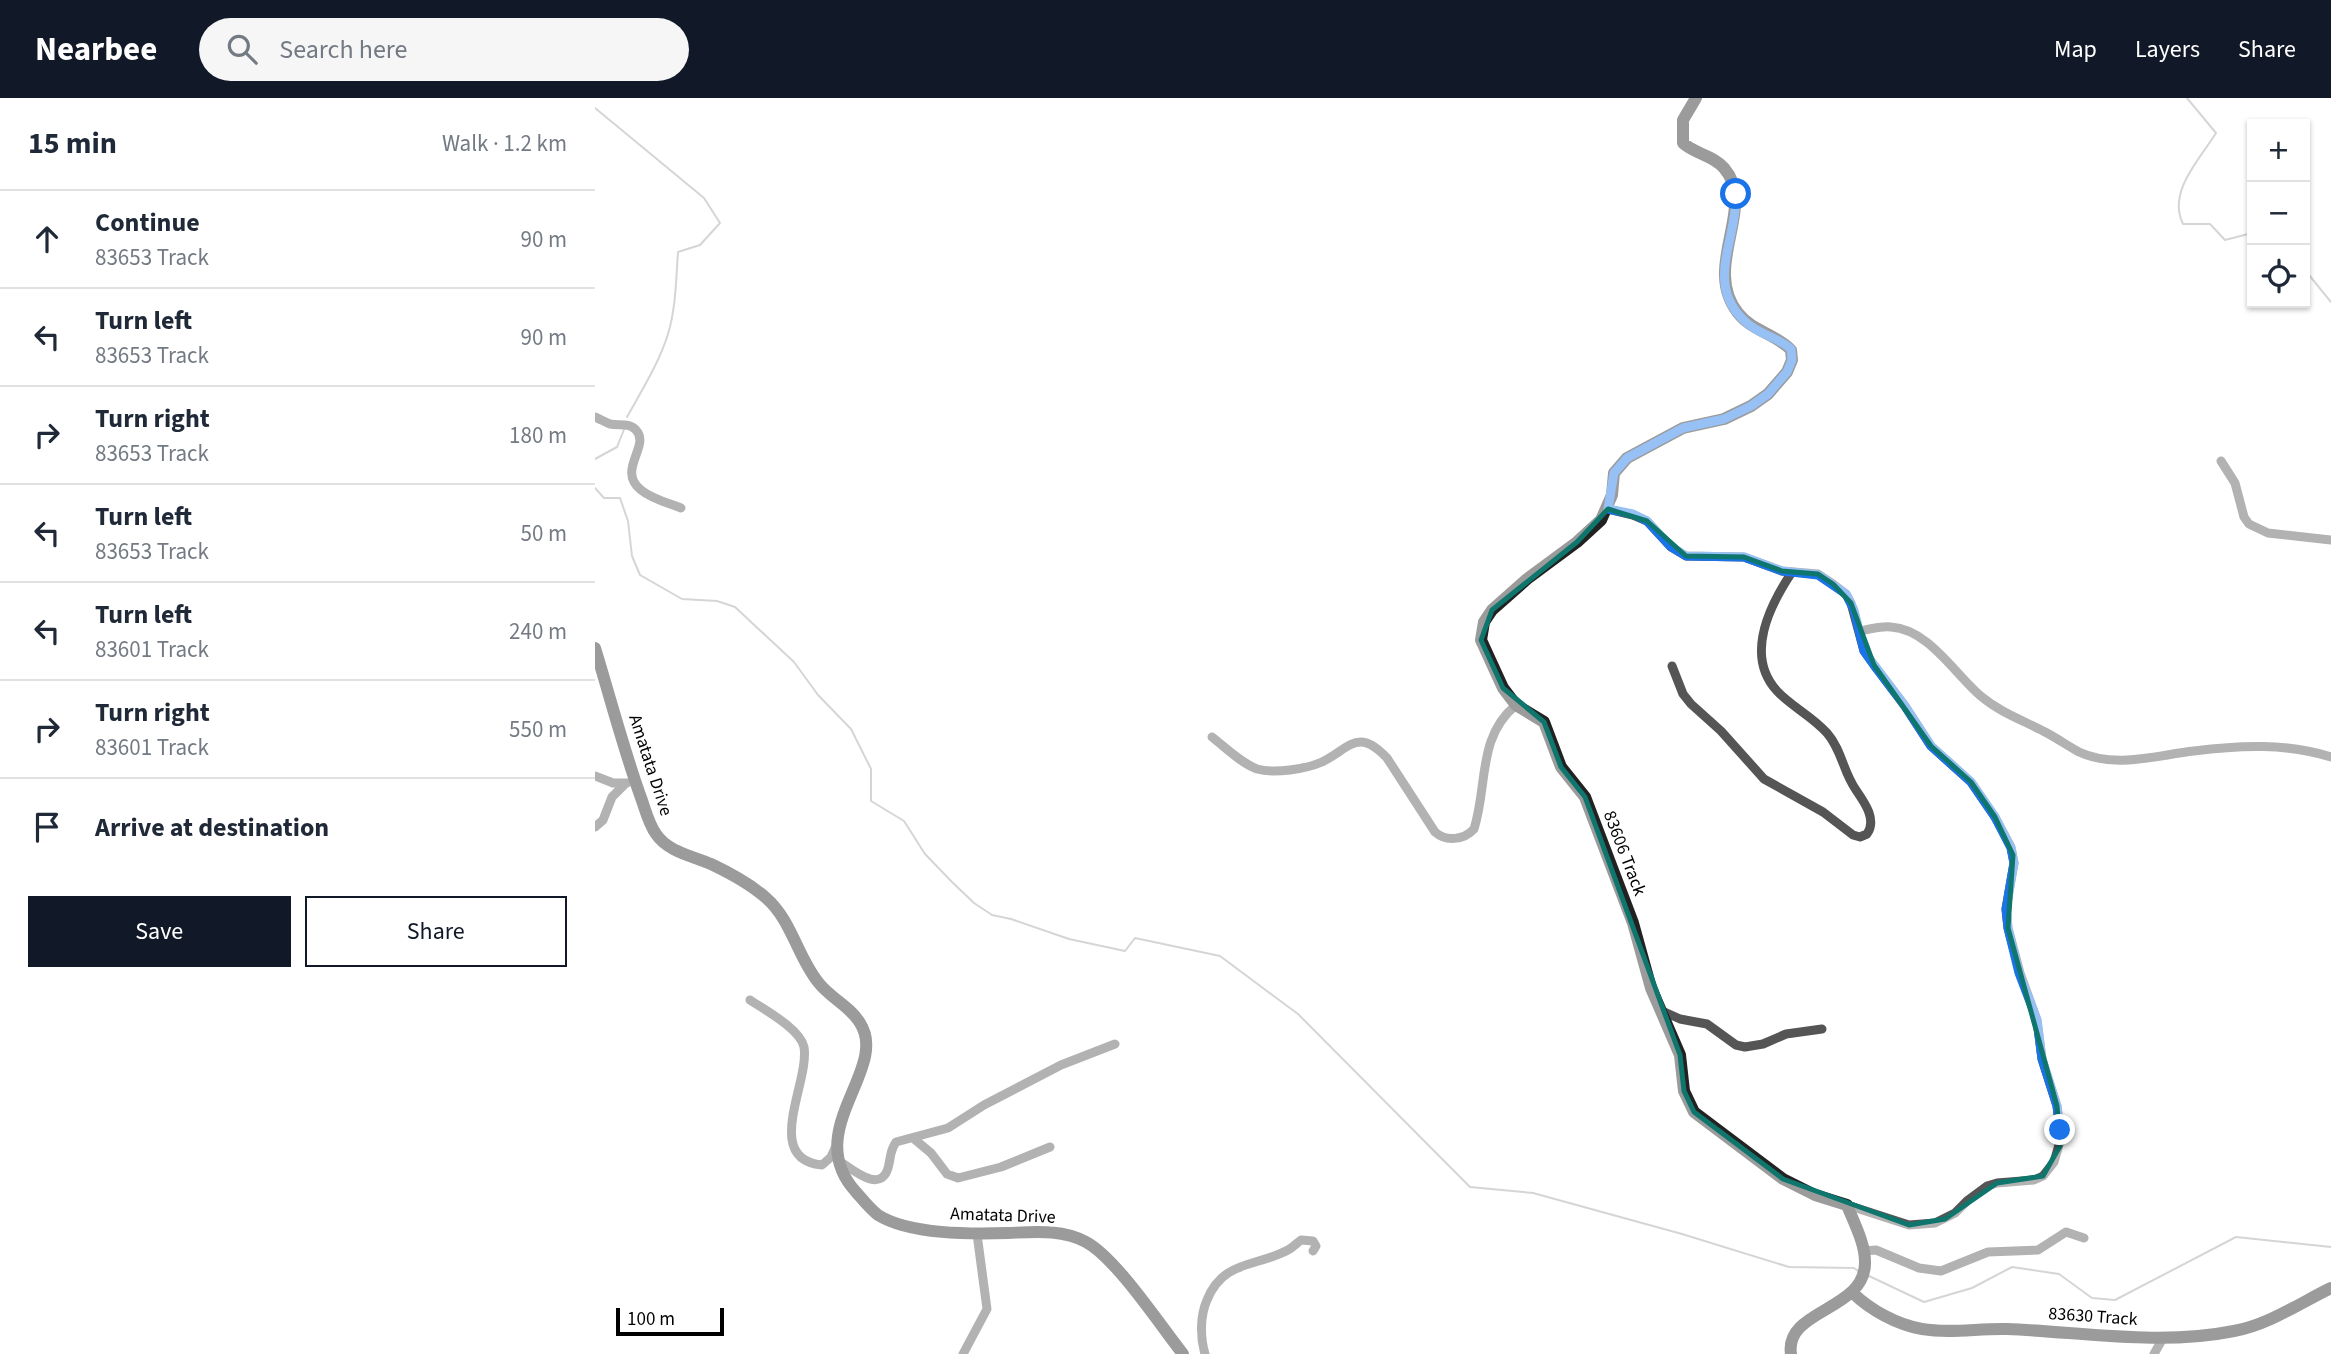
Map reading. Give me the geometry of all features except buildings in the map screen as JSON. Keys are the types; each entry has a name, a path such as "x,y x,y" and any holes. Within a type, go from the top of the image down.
{"street":[{"path":"1696,98 1683,120 1683,143 1719,163 1735,186 1736,202 1725,262 1728,295 1737,312 1749,325 1791,349 1792,360 1787,372 1768,394 1738,414 1683,428 1627,458 1614,473 1608,509 1633,514 1647,521 1671,547 1686,556 1744,557 1771,568 1818,575 1846,594 1860,631 1864,651 1931,746 1971,782 1995,817 2011,848 2014,863 2006,909 2008,928 2019,973 2037,1020 2042,1059 2057,1106 2061,1138 2054,1162 2043,1176 2034,1180 1987,1186 1955,1213 1935,1223 1909,1225 1847,1205"},
{"path":"595,416 611,424 628,425 635,429 639,436 639,446 631,469 635,484 641,491 681,508"},
{"path":"2221,461 2235,483 2244,517 2249,524 2268,533 2331,540"},
{"name":"83606 Track","path":"1608,509 1601,520 1577,542 1527,579 1492,610 1484,622 1482,647 1503,688 1516,705 1544,722 1561,767 1585,797 1633,923 1660,1010 1680,1055 1684,1091 1694,1112 1783,1179 1815,1195 1847,1205"},
{"path":"1672,666 1683,694 1691,704 1729,740 1764,779 1823,812 1853,835 1867,834 1871,827 1869,812 1852,785 1835,744 1815,721 1779,693 1770,682 1763,661 1762,641 1766,619 1793,572"},
{"path":"1860,631 1891,626 1911,634 1935,649 1981,697 1998,709 2089,756 2117,761 2140,760 2198,750 2276,746 2297,748 2331,757"},
{"name":"Amatata Drive","path":"595,648 629,782 657,836 673,848 730,874 764,896 791,931 818,982 850,1010 861,1024 865,1036 865,1058 846,1105 837,1144 838,1160 849,1185 877,1214 905,1225 977,1234 1052,1232 1088,1243 1110,1262 1183,1354"},
{"path":"1212,737 1246,763 1270,770 1319,763 1349,744 1366,742 1387,758 1435,832 1443,837 1458,838 1471,832 1475,826 1492,735 1502,718 1516,705"},
{"path":"595,776 613,783 629,782"},
{"path":"595,827 606,816 612,797 629,782"},
{"path":"750,1000 793,1030 804,1046 798,1098 790,1132 794,1149 810,1162 822,1165 831,1157 837,1144"},
{"path":"1660,1010 1707,1024 1736,1045 1745,1047 1763,1044 1786,1034 1822,1029"},
{"path":"838,1160 864,1178 877,1179 885,1175 889,1154 896,1142 948,1128 984,1105 1061,1065 1115,1044"},
{"path":"913,1138 931,1153 947,1174 958,1178 984,1173 1050,1147"},
{"path":"1791,1354 1791,1339 1802,1325 1853,1293 1863,1275 1864,1251 1847,1205"},
{"path":"1864,1251 1876,1250 1919,1268 1941,1271 1988,1252 2038,1250 2066,1232 2084,1238"},
{"path":"963,1354 987,1308 977,1234"},
{"path":"1206,1354 1202,1314 1208,1295 1221,1276 1288,1250 1301,1240 1313,1241 1316,1246 1313,1251"},
{"name":"83630 Track","path":"1853,1293 1890,1318 1921,1329 1941,1332 1985,1328 2181,1339 2238,1331 2331,1288"},
{"path":"2154,1354 2163,1338"}],"highlighted area":[{"path":"1608,509 1647,521 1686,556 1744,557 1782,571 1818,574 1833,584 1851,603 1874,665 1931,746 1971,782 1995,817 2013,855 2008,928 2057,1106 2060,1146 2043,1176 1997,1183 1945,1219 1909,1225 1783,1179 1694,1112 1684,1091 1680,1055 1585,797 1561,767 1544,722 1503,688 1481,640 1492,610 1577,542"}],"waterway":[{"path":"2187,98 2216,133 2182,188 2179,212 2183,224 2210,224 2225,240 2247,234"},
{"path":"595,108 704,198 720,223 700,245 678,252 674,304 668,334 655,366 627,417"},
{"path":"2310,276 2331,302"},
{"path":"595,459 617,447 625,427"},
{"path":"595,488 604,498 620,498 628,521 632,556 640,575 682,599 717,601 735,607 794,662 818,695 851,729 871,769 871,801 904,821 925,854 974,903 992,915 1069,939 1125,951 1135,938 1220,956 1298,1014 1470,1187 1533,1193 1789,1267 1854,1268 1858,1271"},
{"path":"1869,1276 1924,1302 1972,1288 2012,1267 2059,1274 2092,1298 2115,1300 2236,1237 2331,1247"}],"route":[{"path":"1736,194 1725,262 1728,295 1737,312 1749,325 1791,349 1790,366 1768,394 1738,414 1683,428 1627,458 1614,473 1608,509 1633,514 1647,521 1671,547 1686,556 1744,557 1782,571 1818,575 1846,594 1854,610 1864,651 1931,746 1971,782 1995,817 2011,848 2014,863 2007,895 2008,928 2019,973 2037,1020 2042,1059 2057,1106 2060,1130"}]}
